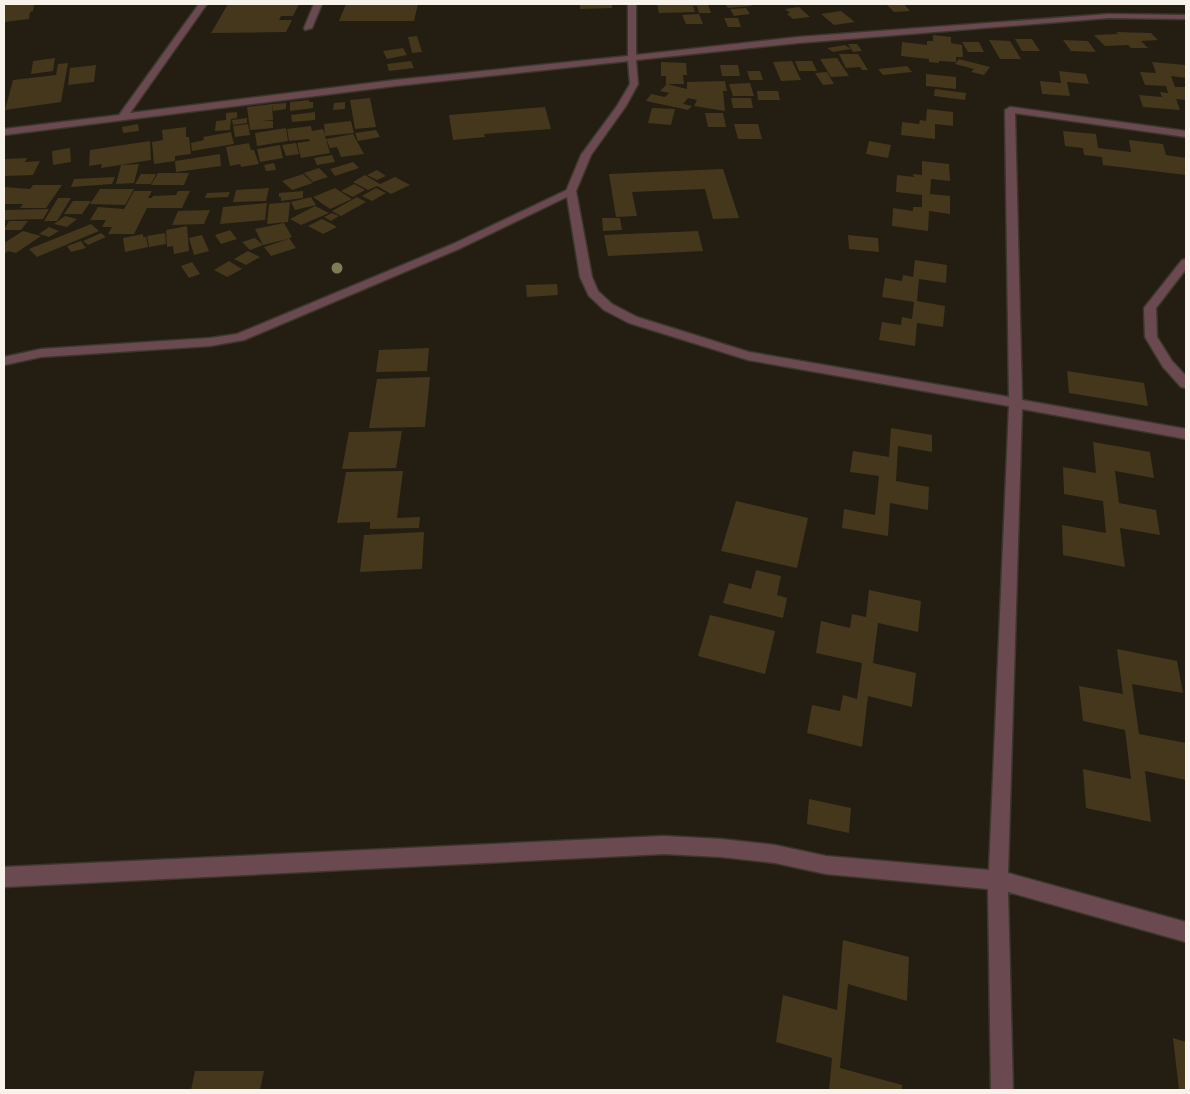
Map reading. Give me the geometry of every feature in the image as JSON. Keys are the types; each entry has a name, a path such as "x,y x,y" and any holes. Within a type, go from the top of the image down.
{"street":[{"path":"123,116 203,4"},
{"path":"308,28 318,4"},
{"path":"632,4 634,84 621,106 586,155 571,191 586,277 593,293 608,307 632,320 748,356 1186,434"},
{"path":"4,132 395,83 808,39 1109,16 1186,17"},
{"path":"1002,1090 998,880 1016,403 1010,110 1186,134"},
{"path":"4,361 41,353 210,342 240,337 457,246 571,191"},
{"path":"1186,262 1150,308 1151,337 1167,364 1186,384"},
{"path":"4,877 664,845 775,854 826,865 998,880 1186,932"}],"building":[{"path":"4,4 34,5 29,19 4,22"},
{"path":"228,4 299,4 293,16 281,16 279,20 292,20 286,32 211,33"},
{"path":"346,4 418,4 414,21 339,21"},
{"path":"580,4 612,4 612,8 580,9"},
{"path":"657,4 708,4 711,13 699,13 697,6 693,6 695,12 659,13"},
{"path":"725,4 750,4 752,6 728,8"},
{"path":"886,4 904,4 910,11 894,12"},
{"path":"799,7 810,17 793,19 787,14 790,13 785,9"},
{"path":"746,8 750,14 734,16 730,9"},
{"path":"841,11 855,22 834,25 821,14"},
{"path":"699,14 703,24 686,24 682,15"},
{"path":"724,18 738,18 741,27 728,27"},
{"path":"1116,32 1151,33 1158,40 1141,41 1148,48 1131,48 1128,45 1105,46 1094,35 1118,34"},
{"path":"933,35 951,37 951,43 962,45 963,57 956,57 956,62 939,61 939,63 929,62 929,59 901,56 902,42 927,45 927,41 933,41"},
{"path":"417,36 422,52 412,53 408,37"},
{"path":"1015,39 1032,39 1040,51 1022,51"},
{"path":"989,40 1010,41 1021,59 1000,59"},
{"path":"1063,40 1088,41 1096,52 1071,51"},
{"path":"962,42 979,42 984,52 968,52"},
{"path":"848,44 857,44 862,51 853,52"},
{"path":"845,45 851,49 833,52 827,48"},
{"path":"403,48 407,55 387,59 383,51"},
{"path":"839,54 858,54 868,70 862,70 860,67 846,68"},
{"path":"55,58 53,71 31,74 33,61"},
{"path":"837,58 849,76 831,77 820,59"},
{"path":"959,59 990,67 984,75 971,72 974,69 955,64"},
{"path":"411,61 414,68 389,71 387,64"},
{"path":"792,61 801,80 781,81 773,62"},
{"path":"795,61 812,61 817,71 799,71"},
{"path":"661,62 686,63 687,75 683,75 684,84 666,84 666,76 661,76"},
{"path":"1152,62 1186,65 1186,78 1171,76 1175,87 1186,87 1186,100 1176,99 1180,110 1143,107 1139,95 1162,97 1160,92 1168,93 1166,86 1145,85 1140,72 1156,73"},
{"path":"68,63 61,102 5,110 13,80 56,75 58,64"},
{"path":"96,65 94,82 68,85 70,68"},
{"path":"720,65 738,65 740,76 722,76"},
{"path":"907,66 912,72 883,75 878,69"},
{"path":"747,71 760,71 763,80 750,80"},
{"path":"1059,71 1086,74 1089,84 1067,82 1070,96 1042,94 1040,81 1061,83"},
{"path":"827,72 834,84 823,85 815,73"},
{"path":"926,74 956,77 956,89 926,86"},
{"path":"725,81 727,91 723,91 725,111 694,106 697,100 688,98 683,104 692,106 688,110 646,101 651,94 665,97 669,93 660,91 667,84 687,89 687,82"},
{"path":"750,83 754,96 733,96 729,84"},
{"path":"935,89 966,93 965,100 934,96"},
{"path":"757,91 778,91 780,100 758,100"},
{"path":"370,98 376,127 355,129 350,100"},
{"path":"731,98 751,98 753,108 733,108"},
{"path":"309,100 309,102 313,102 313,108 290,111 290,102"},
{"path":"345,102 345,109 333,110 334,103"},
{"path":"286,103 286,109 273,111 272,104"},
{"path":"272,104 273,120 261,121 273,121 273,128 250,130 247,107"},
{"path":"545,107 551,129 484,134 485,137 453,140 449,115"},
{"path":"652,108 675,109 671,125 648,123"},
{"path":"927,109 953,112 953,126 935,124 935,139 901,135 902,122 919,124 920,120 926,121"},
{"path":"237,112 237,118 231,119 230,130 215,131 216,121 226,120 226,113"},
{"path":"315,112 315,120 292,122 291,115"},
{"path":"705,113 723,113 726,127 708,127"},
{"path":"247,118 247,123 233,125 232,120"},
{"path":"351,121 354,133 325,136 324,124"},
{"path":"138,124 139,131 123,133 122,127"},
{"path":"248,124 250,135 235,137 233,126"},
{"path":"734,124 758,124 762,139 738,139"},
{"path":"311,126 312,131 323,129 330,153 301,158 297,143 310,141 309,139 289,141 287,129"},
{"path":"186,127 186,137 189,137 191,154 175,156 175,161 154,164 152,142 163,140 162,130"},
{"path":"286,128 288,141 257,146 255,133"},
{"path":"376,130 380,137 358,141 355,133"},
{"path":"1063,131 1096,134 1098,148 1131,152 1129,140 1163,144 1166,155 1186,158 1186,175 1103,165 1102,157 1084,155 1083,148 1065,146"},
{"path":"231,132 234,144 192,151 191,143 204,140 203,137"},
{"path":"353,134 364,154 341,157 337,147 330,148 326,139"},
{"path":"150,141 151,160 101,168 102,164 89,166 90,150"},
{"path":"869,141 891,145 888,158 866,154"},
{"path":"249,143 251,150 254,150 259,164 241,167 240,164 230,166 226,147"},
{"path":"296,143 299,154 286,156 282,145"},
{"path":"280,145 283,158 260,162 257,149"},
{"path":"70,148 71,162 53,165 52,151"},
{"path":"220,154 221,166 176,172 175,161"},
{"path":"332,155 335,162 317,165 314,158"},
{"path":"27,158 25,162 40,161 33,175 4,176 4,159"},
{"path":"922,161 949,164 950,181 931,179 930,194 950,196 950,214 929,211 928,231 892,226 893,208 913,211 913,207 922,207 922,195 896,192 897,175 914,177 913,174 922,175"},
{"path":"353,162 359,168 335,176 330,169"},
{"path":"274,163 276,170 266,171 264,165"},
{"path":"139,164 134,183 116,184 121,165"},
{"path":"319,168 328,177 313,182 304,173"},
{"path":"723,169 739,218 713,219 705,189 632,192 637,216 616,217 609,174"},
{"path":"377,170 386,176 377,180 367,175"},
{"path":"158,173 189,173 184,185 151,185"},
{"path":"141,174 156,174 151,184 135,184"},
{"path":"303,174 313,183 292,190 282,181"},
{"path":"365,175 380,184 395,177 410,185 391,194 377,186 368,190 353,182"},
{"path":"115,177 112,184 71,187 74,179"},
{"path":"354,184 365,190 353,197 341,191"},
{"path":"33,185 62,185 46,208 20,208 23,204 4,204 4,187 30,189"},
{"path":"269,188 266,201 233,202 236,190"},
{"path":"335,188 352,199 330,209 313,197"},
{"path":"376,188 386,193 372,201 362,196"},
{"path":"100,189 134,189 125,205 90,204"},
{"path":"134,191 152,191 148,198 152,198 153,196 176,195 178,191 190,191 182,208 147,208 134,234 108,234 112,227 102,227 106,220 90,220 98,207 124,209"},
{"path":"303,191 303,198 281,201 281,197 279,197 279,193"},
{"path":"230,192 228,197 205,198 207,193"},
{"path":"311,197 316,205 295,210 291,202"},
{"path":"357,197 366,202 341,216 332,211"},
{"path":"58,198 71,198 57,221 44,221"},
{"path":"73,201 91,201 82,214 64,214"},
{"path":"290,202 288,222 267,224 269,204"},
{"path":"267,203 265,220 220,224 223,207"},
{"path":"315,206 329,213 301,225 290,219"},
{"path":"49,209 43,219 4,220 4,210"},
{"path":"210,210 204,224 172,225 178,211"},
{"path":"332,213 339,216 331,221 324,217"},
{"path":"65,216 77,219 67,227 54,224"},
{"path":"602,218 620,218 622,230 603,231"},
{"path":"322,219 337,227 323,234 308,226"},
{"path":"9,221 28,221 21,230 4,230"},
{"path":"284,223 292,237 289,238 296,248 271,256 264,247 288,239 263,245 255,229"},
{"path":"91,224 99,231 37,257 29,249"},
{"path":"187,226 189,251 174,254 173,246 167,247 166,230"},
{"path":"49,227 59,231 49,237 39,234"},
{"path":"230,230 237,239 221,244 215,235"},
{"path":"23,231 41,236 16,253 8,251 4,254 4,243"},
{"path":"698,231 703,251 608,256 604,235"},
{"path":"101,233 106,237 88,245 83,241"},
{"path":"165,233 166,244 149,247 147,236"},
{"path":"143,234 143,237 146,237 148,247 125,252 123,238"},
{"path":"202,235 209,251 194,255 189,238"},
{"path":"848,235 878,238 879,252 849,249"},
{"path":"255,238 263,245 250,250 242,242"},
{"path":"81,241 86,248 71,252 67,246"},
{"path":"248,251 260,257 246,265 234,259"},
{"path":"915,260 947,265 946,283 919,279 917,301 945,306 943,327 917,323 915,346 879,340 882,322 901,325 902,317 912,319 914,302 882,297 885,278 902,281 903,275 913,277"},
{"path":"229,261 242,269 227,277 214,270"},
{"path":"192,262 200,274 189,278 181,266"},
{"path":"557,284 558,295 527,297 526,285"},
{"path":"429,348 427,371 376,372 379,350"},
{"path":"1067,371 1144,383 1148,406 1069,393"},
{"path":"430,377 425,427 369,428 377,379"},
{"path":"891,428 932,435 932,452 898,446 896,481 929,487 928,510 890,503 888,536 842,528 844,509 875,515 879,476 850,472 853,451 889,457"},
{"path":"402,431 396,468 342,469 349,432"},
{"path":"1093,442 1150,452 1154,478 1115,471 1119,503 1156,510 1160,535 1120,528 1125,567 1063,555 1062,525 1106,533 1103,501 1064,494 1063,467 1096,473"},
{"path":"403,471 397,518 420,517 419,528 370,529 370,522 337,523 346,472"},
{"path":"736,501 808,518 797,568 721,551"},
{"path":"424,532 422,569 360,572 364,535"},
{"path":"756,570 781,576 777,595 787,598 783,618 723,603 729,583 751,589"},
{"path":"869,590 921,601 918,632 878,623 873,663 916,673 912,707 868,696 862,747 807,733 812,705 840,711 843,695 857,699 862,663 816,653 821,621 850,628 852,614 866,617"},
{"path":"710,615 775,631 765,674 698,656"},
{"path":"1117,649 1177,661 1183,693 1132,684 1139,734 1186,743 1186,780 1145,771 1151,822 1086,808 1083,769 1131,779 1125,730 1083,721 1079,686 1123,694"},
{"path":"809,799 851,808 849,833 807,824"},
{"path":"843,940 909,957 907,1001 848,984 840,1068 902,1085 902,1090 829,1090 832,1058 776,1042 783,995 837,1010"},
{"path":"1173,1038 1186,1042 1186,1090 1179,1090"},
{"path":"195,1071 264,1071 260,1090 191,1090"}]}
